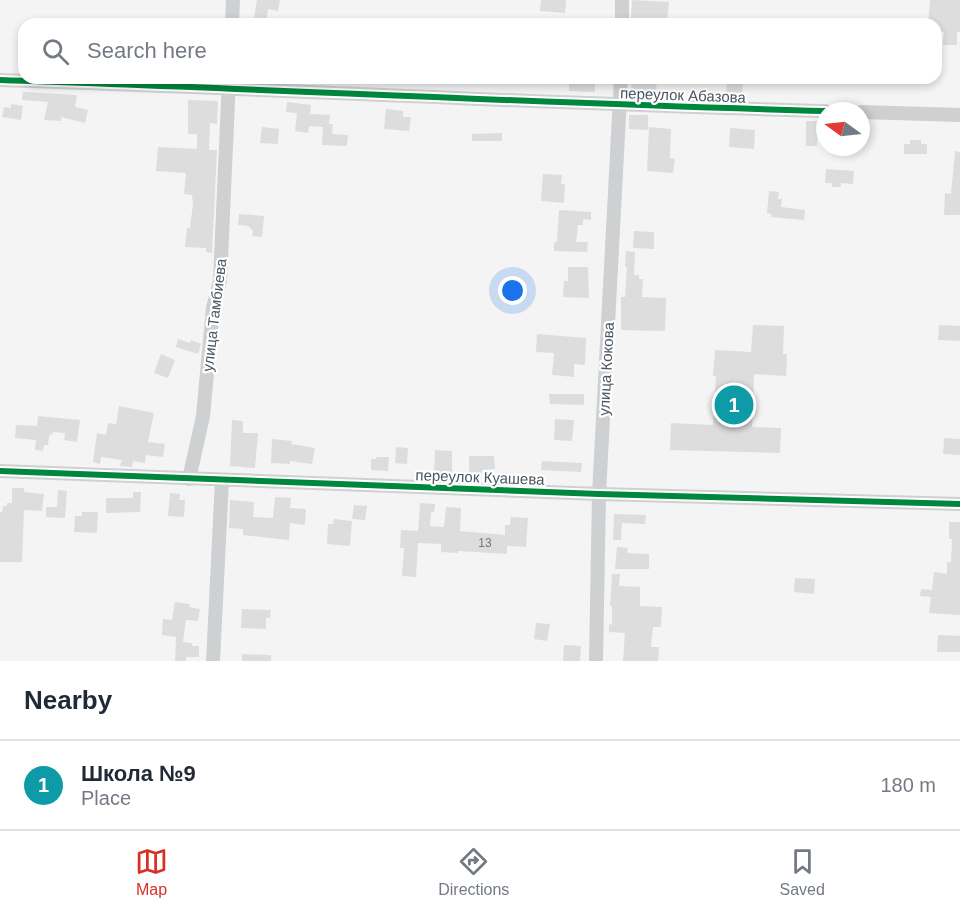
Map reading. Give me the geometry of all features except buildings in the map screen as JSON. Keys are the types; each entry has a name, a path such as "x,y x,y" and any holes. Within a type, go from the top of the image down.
{"street":[{"path":"232,18 233,0"},
{"path":"622,0 622,18"},
{"name":"переулок Абазова","path":"0,80 18,80"},
{"name":"улица Тамбиева","path":"189,478 203,416 213,308 220,281 229,84"},
{"name":"переулок Абазова","path":"246,84 620,106 816,111"},
{"name":"улица Кокова","path":"596,661 599,494 621,84"},
{"path":"870,112 960,115"},
{"name":"переулок Куашева","path":"0,471 599,494 960,504"},
{"path":"213,661 222,480"}],"cycle path":[{"path":"0,80 18,81"},
{"path":"103,84 816,111"},
{"path":"0,471 599,494 960,504"}],"place":[{"name":"Школа №9","path":"734,405"}]}
